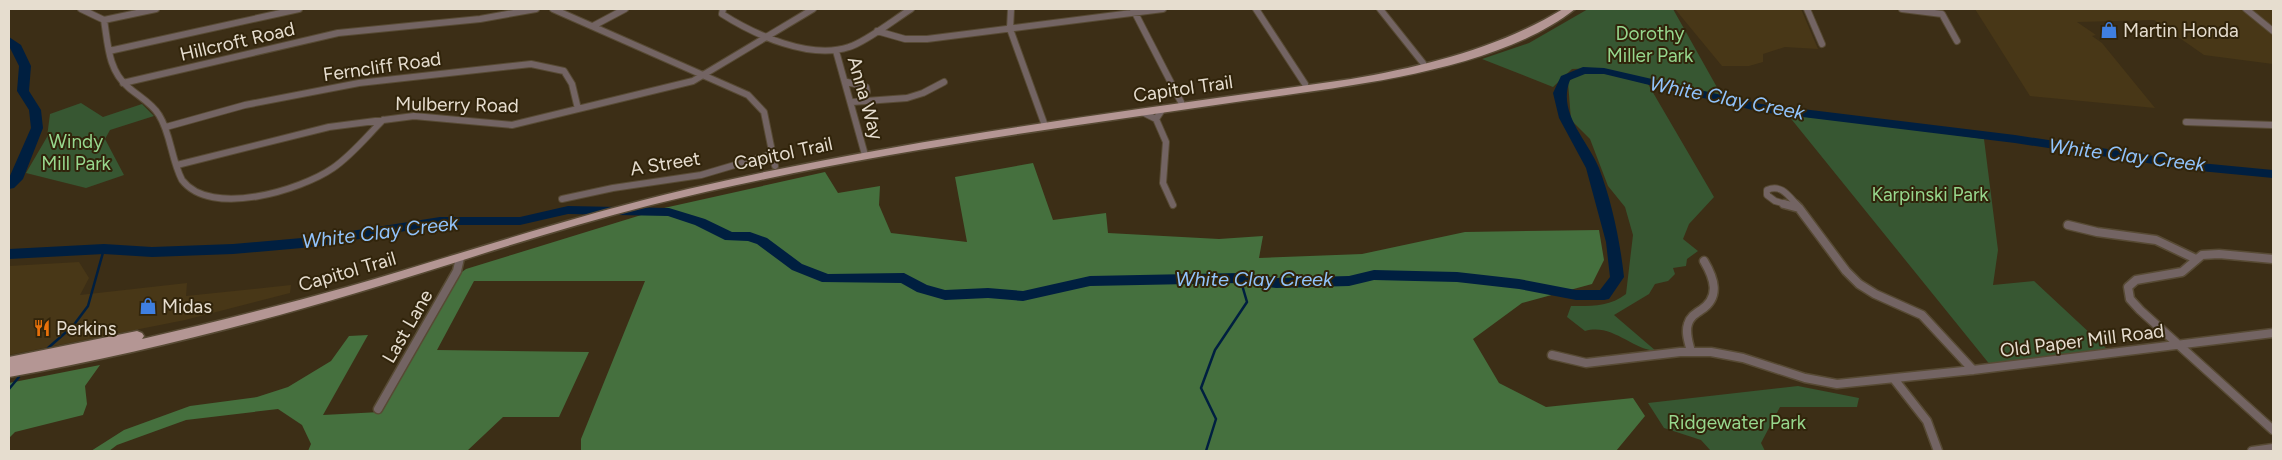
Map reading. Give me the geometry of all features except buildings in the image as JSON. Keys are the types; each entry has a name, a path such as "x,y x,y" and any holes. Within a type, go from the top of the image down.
{"main road":[{"name":"Capitol Trail","path":"686,190 865,152 1305,84 1423,63 1494,40 1528,25 1557,9"},
{"name":"Capitol Trail","path":"9,362 178,328 293,299 489,247 686,190 774,160 865,152 1144,113 1159,114 1367,80 1431,66 1500,44 1570,9"},
{"name":"Capitol Trail","path":"9,372 166,339 292,307 460,258 489,247"}],"street":[{"path":"81,9 104,20 156,9"},
{"path":"109,50 300,9"},
{"name":"Hillcroft Road","path":"123,83 338,33 480,18 536,9"},
{"path":"552,9 740,90 760,106 766,119 774,160"},
{"path":"593,26 626,9"},
{"path":"723,9 722,14 727,19 799,48 815,51 850,47 911,9"},
{"name":"Mulberry Road","path":"177,165 278,138 383,120 414,116 512,125 578,109 693,80 813,9"},
{"path":"1011,9 1010,29 1044,123"},
{"path":"877,31 905,39 927,40 1134,11 1163,9"},
{"path":"1256,9 1305,84"},
{"path":"1380,9 1423,63"},
{"path":"1807,9 1822,44"},
{"path":"1902,9 1942,14 1957,41"},
{"path":"2246,9 2273,31"},
{"path":"1134,11 1181,102"},
{"path":"104,20 109,50 117,77 147,100 166,127 182,181 193,190 214,197 242,198 276,193 299,186 336,166 383,120"},
{"name":"Anna Way","path":"836,50 847,82 865,152"},
{"name":"Ferncliff Road","path":"166,127 297,93 359,83 531,64 564,71 572,84 578,109"},
{"path":"847,82 866,87 867,92 863,98"},
{"path":"852,102 863,98 884,100 905,98 927,92 944,82"},
{"path":"1159,114 1166,142 1163,182 1172,205"},
{"path":"2186,122 2273,125"},
{"name":"A Street","path":"562,199 612,188 702,174 774,160"},
{"path":"1799,208 1846,270 1859,284 1875,294 1922,315 1973,370"},
{"path":"2068,225 2097,232 2156,240 2196,259"},
{"path":"2273,259 2219,254 2202,255 2186,270 2176,275 2143,279 2131,283 2128,287 2130,299 2273,430"},
{"name":"Last Lane","path":"378,409 457,271 460,258"},
{"path":"1691,352 1687,337 1689,322 1693,316 1708,305 1715,293 1713,278 1704,261"},
{"name":"Old Paper Mill Road","path":"1552,355 1584,363 1691,352 1728,355 1827,383 1894,379 2273,333"},
{"path":"1894,379 1925,417 1936,438 1938,451"},
{"path":"2252,451 2273,448"}],"shaded area":[{"path":"1675,9 1801,9 1818,49 1785,47 1763,54 1763,62 1749,66 1722,66"},
{"path":"1975,9 2273,9 2273,64 2204,55 2154,20 2077,22 2096,35 2092,36 2102,43 2155,108 2030,96"},
{"path":"79,262 89,278 80,295 187,283 186,296 291,285 290,293 185,320 9,355 9,266"}],"green space":[{"name":"Dorothy Miller Park","path":"1588,9 1673,9 1723,98 1595,68 1572,69 1553,87 1482,59 1529,43"},
{"path":"1595,71 1648,84 1714,197 1689,224 1683,239 1698,251 1687,259 1686,266 1673,268 1675,274 1668,281 1655,284 1649,294 1614,315 1656,351 1638,346 1604,330 1585,331 1567,317 1571,306 1606,304 1626,294 1633,235 1625,207 1608,186 1590,139 1571,120 1568,82 1578,74"},
{"name":"Windy Mill Park","path":"81,103 103,117 142,104 154,116 110,130 105,139 124,175 86,188 26,173 47,137 50,114"},
{"name":"Karpinski Park","path":"1788,115 1875,124 1984,139 1998,250 1993,285 2034,281 2107,349 1991,366"},
{"path":"1033,163 1053,220 1106,213 1108,233 1219,239 1263,236 1259,258 1362,254 1465,232 1599,230 1604,260 1592,284 1522,303 1473,339 1499,383 1546,407 1633,398 1645,416 1616,451 581,451 581,439 645,281 474,281 437,350 589,352 559,417 503,417 467,451 308,451 311,444 302,425 278,409 186,420 117,445 109,451 91,451 124,430 190,406 257,397 288,387 331,361 349,336 368,335 323,415 380,412 455,277 466,269 664,208 825,172 838,193 880,186 879,205 891,233 967,242 955,177"},
{"path":"100,365 85,386 87,404 83,415 15,432 9,438 9,383"},
{"name":"Ridgewater Park","path":"1798,386 1859,398 1857,407 1780,407 1761,443 1765,451 1711,451 1701,440 1664,428 1648,403"}],"waterway":[{"name":"White Clay Creek","path":"9,40 17,47 25,66 23,91 35,110 37,128 16,179 9,185"},
{"name":"White Clay Creek","path":"9,254 104,249 152,252 233,249 313,242 440,221 520,221 568,210 669,212 700,222 730,237 750,236 762,241 797,267 827,279 904,278 922,289 945,295 988,293 1023,296 1090,281 1240,278 1276,283 1349,281 1374,275 1457,277 1519,284 1576,295 1604,295 1617,277 1613,242 1592,168 1565,118 1559,93 1565,78 1583,70 1604,71 1761,108 2015,139 2200,167 2273,174"},
{"path":"48,348 73,326 88,306 104,249"},
{"path":"1206,451 1216,419 1201,388 1215,350 1247,302 1240,278"},
{"path":"9,389 19,377"}],"place":[{"name":"Martin Honda","path":"2109,30"},
{"name":"Midas","path":"148,306"},
{"name":"Perkins","path":"42,328"}]}
